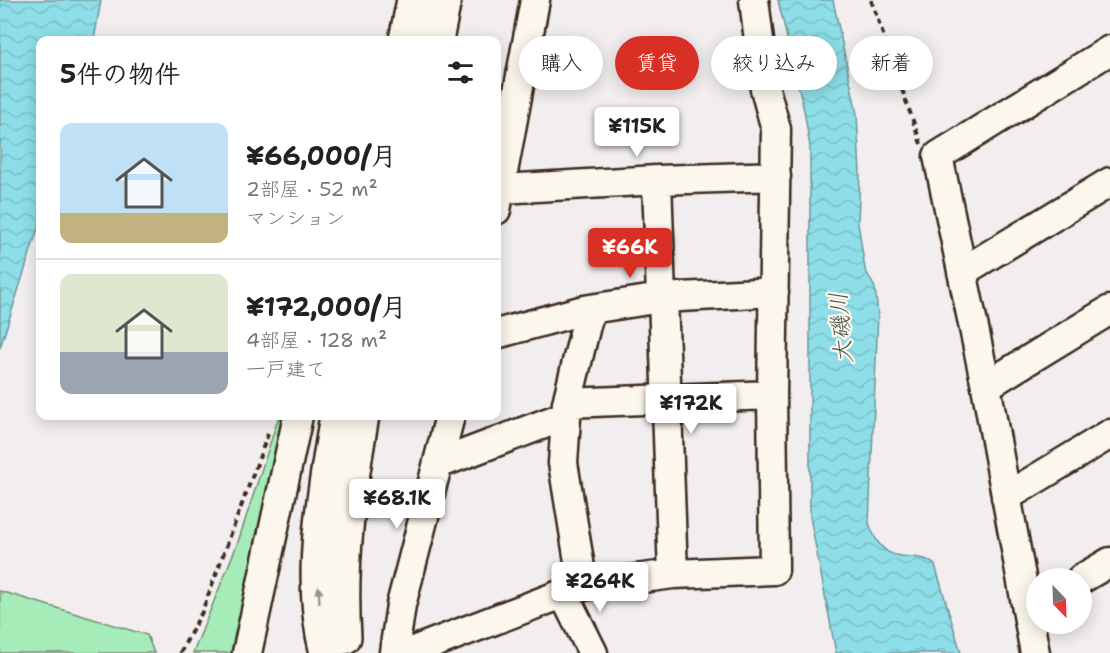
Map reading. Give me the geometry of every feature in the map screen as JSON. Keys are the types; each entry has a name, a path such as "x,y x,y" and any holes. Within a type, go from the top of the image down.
{"highway":[{"path":"407,36 414,0"},
{"path":"437,36 444,0"},
{"path":"327,653 318,592 324,501 336,420"},
{"path":"347,653 341,595 342,561 346,505 361,420"}],"street":[{"path":"501,189 535,0"},
{"path":"449,420 401,605 399,653 574,590 673,574 774,570 772,395 776,129 765,89 754,0"},
{"path":"1026,583 1006,497 986,386 938,156 1110,50"},
{"path":"501,200 657,180 776,176"},
{"path":"657,180 673,574"},
{"path":"962,272 1110,183"},
{"path":"501,333 590,309 662,298 774,292"},
{"path":"590,309 566,409 563,463 574,590 593,653"},
{"path":"986,386 1110,310"},
{"path":"438,464 566,409 667,398 772,395"},
{"path":"248,653 297,420"},
{"path":"1006,497 1110,434"},
{"path":"1092,573 1110,562"},
{"path":"1034,634 1035,653"}],"path":[{"path":"871,0 924,154"},
{"path":"180,653 202,612 271,426"}],"green space":[{"path":"278,420 288,420 234,653 193,653 238,542"},
{"path":"0,591 147,635 154,653 0,653"}],"water":[{"path":"0,0 101,0 95,36 36,36 36,235 0,348"},
{"name":"大磯川","path":"778,0 833,0 849,76 849,90 852,90 857,114 860,174 858,223 865,269 875,288 878,314 869,523 876,539 892,554 927,560 935,565 961,653 836,653 810,517 810,147 799,90 837,90 837,36 787,36"}]}
